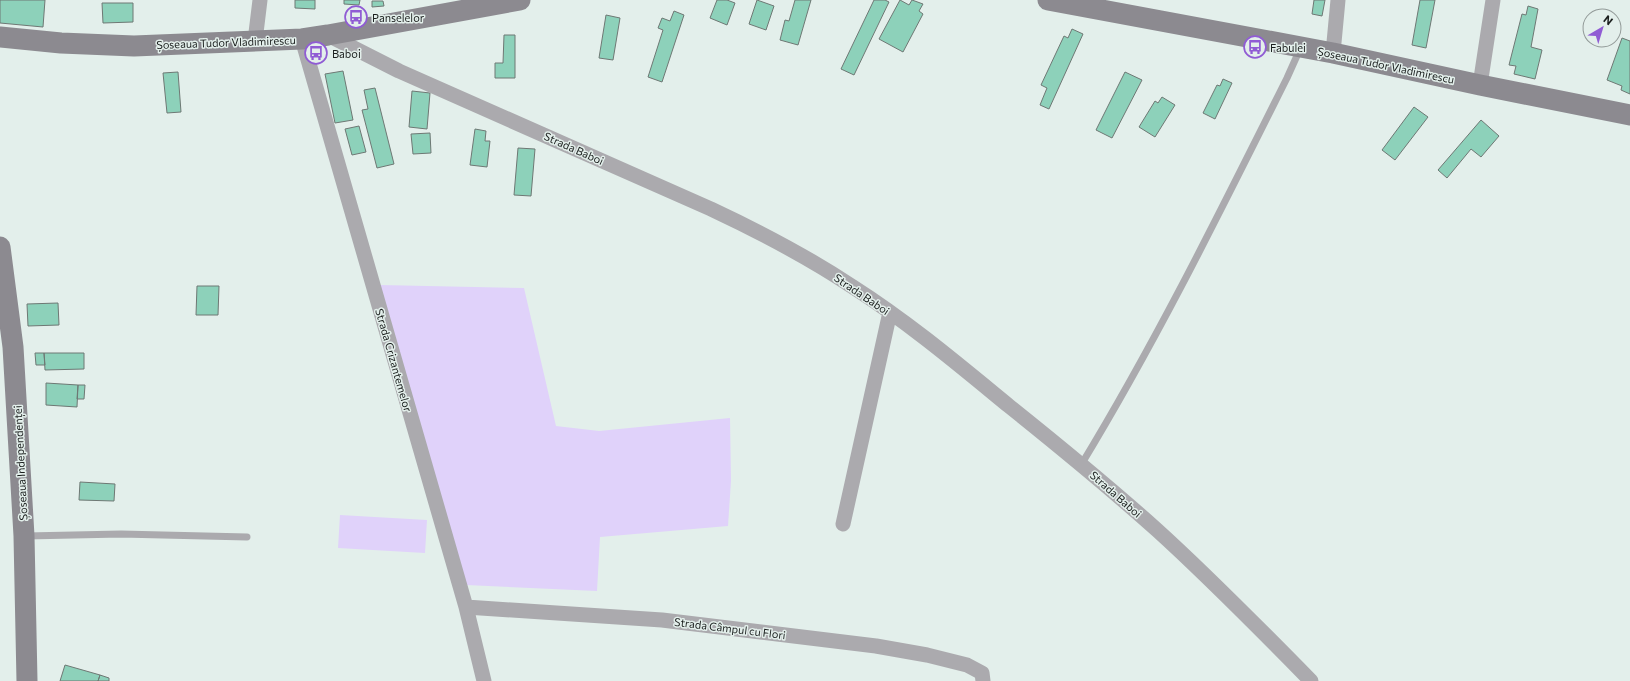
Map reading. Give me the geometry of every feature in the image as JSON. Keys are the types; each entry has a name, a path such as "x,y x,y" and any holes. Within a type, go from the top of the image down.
{"main road":[{"name":"Șoseaua Tudor Vladimirescu","path":"0,37 61,43 134,46 302,39 520,0"},
{"name":"Șoseaua Tudor Vladimirescu","path":"1048,0 1333,53 1480,85 1630,115"},
{"name":"Șoseaua Independenței","path":"0,247 13,347 24,536 27,681"}],"street":[{"path":"255,41 260,0"},
{"path":"1333,53 1338,0"},
{"path":"1480,85 1493,0"},
{"name":"Strada Baboi","path":"328,35 398,71 660,186 760,232 811,260 890,312 971,375 1081,465 1159,532 1311,681"},
{"name":"Strada Crizantemelor","path":"302,39 466,607 484,681"},
{"path":"843,524 890,312"},
{"name":"Strada Câmpul cu Flori","path":"466,607 662,620 876,646 927,655 967,665 982,673 983,681"}],"lane":[{"path":"1081,465 1110,418 1169,312 1287,78 1300,47"},
{"path":"24,536 121,534 247,537"}],"shaded area":[{"path":"380,285 524,288 556,426 599,431 730,418 731,481 728,526 600,537 597,591 466,585"},
{"path":"340,515 427,520 425,553 338,548"}],"building":[{"path":"0,0 45,0 43,27 0,23"},
{"path":"295,0 315,0 315,9 295,8"},
{"path":"344,0 360,0 359,5 344,4"},
{"path":"717,0 727,0 735,3 727,25 710,18"},
{"path":"757,0 774,6 766,30 749,24"},
{"path":"795,0 811,0 798,45 780,40 785,20 789,21"},
{"path":"874,0 885,0 889,2 854,75 841,69"},
{"path":"900,0 909,5 912,0 923,4 919,11 923,14 903,52 879,39"},
{"path":"1314,0 1325,0 1322,16 1312,14"},
{"path":"1420,0 1435,0 1426,48 1412,45"},
{"path":"372,1 383,1 384,6 372,7"},
{"path":"102,3 133,3 133,22 103,23"},
{"path":"1528,6 1538,9 1531,47 1542,50 1535,79 1514,74 1516,66 1509,65 1522,14 1526,15"},
{"path":"674,11 684,15 662,82 648,77 663,30 658,28 662,18 670,21"},
{"path":"606,15 620,18 613,60 599,58"},
{"path":"1072,29 1083,34 1049,109 1040,105 1047,88 1041,85 1064,36 1068,38"},
{"path":"504,35 515,35 515,78 495,78 495,63 503,63"},
{"path":"1622,38 1630,41 1630,94 1621,90 1622,86 1607,80 1618,48 1622,48"},
{"path":"343,71 353,120 335,123 325,74"},
{"path":"178,72 181,112 167,113 163,73"},
{"path":"1125,72 1142,80 1112,138 1096,130"},
{"path":"1223,79 1232,83 1215,119 1203,113 1217,85 1220,86"},
{"path":"375,88 394,164 377,168 362,110 368,109 364,90"},
{"path":"412,91 430,93 427,129 409,127"},
{"path":"1162,97 1175,105 1155,137 1139,127 1155,101 1158,103"},
{"path":"1414,107 1428,117 1395,160 1382,150"},
{"path":"1481,120 1499,136 1481,157 1471,149 1447,178 1438,170"},
{"path":"359,126 366,152 352,155 345,129"},
{"path":"475,129 486,131 485,141 490,141 487,167 470,165"},
{"path":"430,133 431,153 413,154 411,134"},
{"path":"518,148 535,149 531,196 514,195"},
{"path":"197,286 219,286 218,315 196,315"},
{"path":"58,303 59,325 28,326 27,304"},
{"path":"35,353 44,353 45,365 36,365"},
{"path":"44,353 84,353 84,369 45,370"},
{"path":"46,383 78,385 77,407 46,405"},
{"path":"78,385 85,385 84,399 77,399"},
{"path":"80,482 115,484 114,501 79,500"},
{"path":"65,665 100,675 98,681 60,681"},
{"path":"100,675 109,678 109,681 98,681"}],"place":[{"name":"Panselelor","path":"356,17"},
{"name":"Fabulei","path":"1255,47"},
{"name":"Baboi","path":"316,53"}]}
